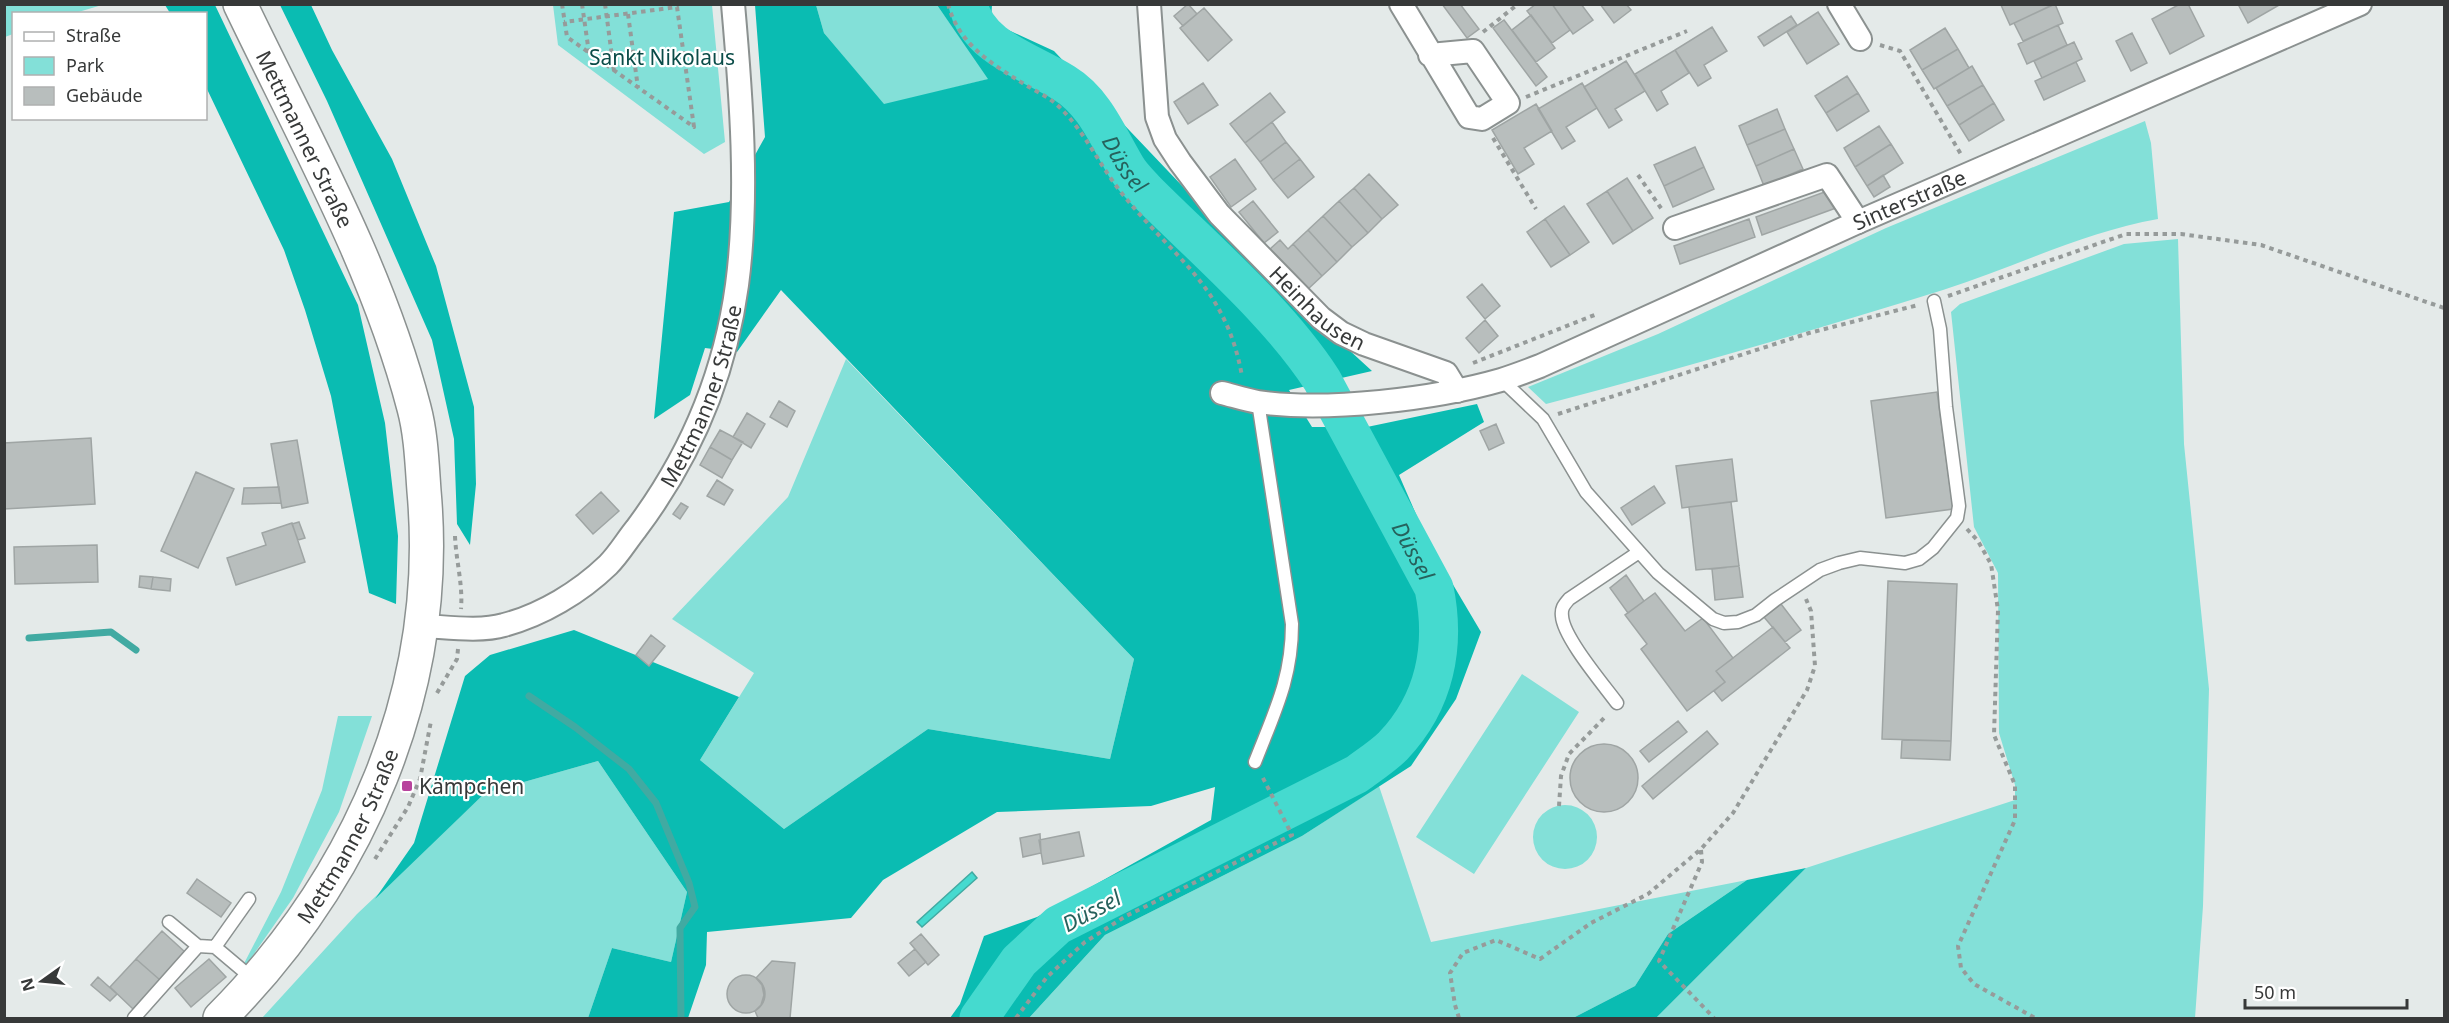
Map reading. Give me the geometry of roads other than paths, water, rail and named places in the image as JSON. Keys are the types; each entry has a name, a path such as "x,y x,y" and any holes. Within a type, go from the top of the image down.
{"main road":[{"name":"Mettmanner Straße","path":"220,1018 256,982 304,920 352,842 384,774 398,729 422,626 426,547 426,509 412,400 376,293 350,232 240,4"}],"street":[{"name":"Mettmanner Straße","path":"422,626 459,628 502,626 541,611 580,589 610,563 652,507 683,455 712,392 728,341 737,284 741,236 742,147 733,4"},
{"name":"Heinhausen","path":"1149,4 1157,117 1166,139 1180,162 1219,214 1321,318 1341,333 1364,344 1446,373 1456,391"},
{"path":"1401,4 1430,55 1469,117 1482,119 1508,103 1473,51 1430,55"},
{"path":"1839,4 1860,39"},
{"name":"Sinterstraße","path":"1456,391 1502,380 1540,366 1858,222 2360,4"},
{"path":"1675,228 1827,176 1858,222"},
{"path":"1222,393 1252,400 1301,404 1353,403 1456,391"}],"lane":[{"path":"1502,380 1543,419 1586,492 1658,573 1713,619 1738,622 1756,615 1820,570 1860,558 1905,562 1919,559 1932,548 1957,518 1959,506 1947,417 1940,329 1934,301"},
{"path":"1252,400 1292,636 1290,665 1255,762"},
{"path":"1617,703 1568,635 1562,618 1562,608 1569,599 1639,552"},
{"path":"215,947 249,899"},
{"path":"169,922 198,946 215,947 256,982"},
{"path":"134,1018 198,946"}],"waterway":[{"name":"Düssel","path":"968,4 973,19 994,43 1064,83 1084,100 1100,121 1133,176 1262,306 1304,355 1322,380 1434,588 1439,631 1434,672 1428,692 1407,729 1385,753 1357,774 1058,925 1019,961 979,1018"},
{"path":"29,638 111,632 136,650"},
{"path":"529,696 575,727 629,769 656,803 689,883 695,907 680,928 681,1018"}],"place":[{"name":"Kämpchen","path":"407,786"}],"park label":[{"name":"Sankt Nikolaus","path":"662,57"}]}
